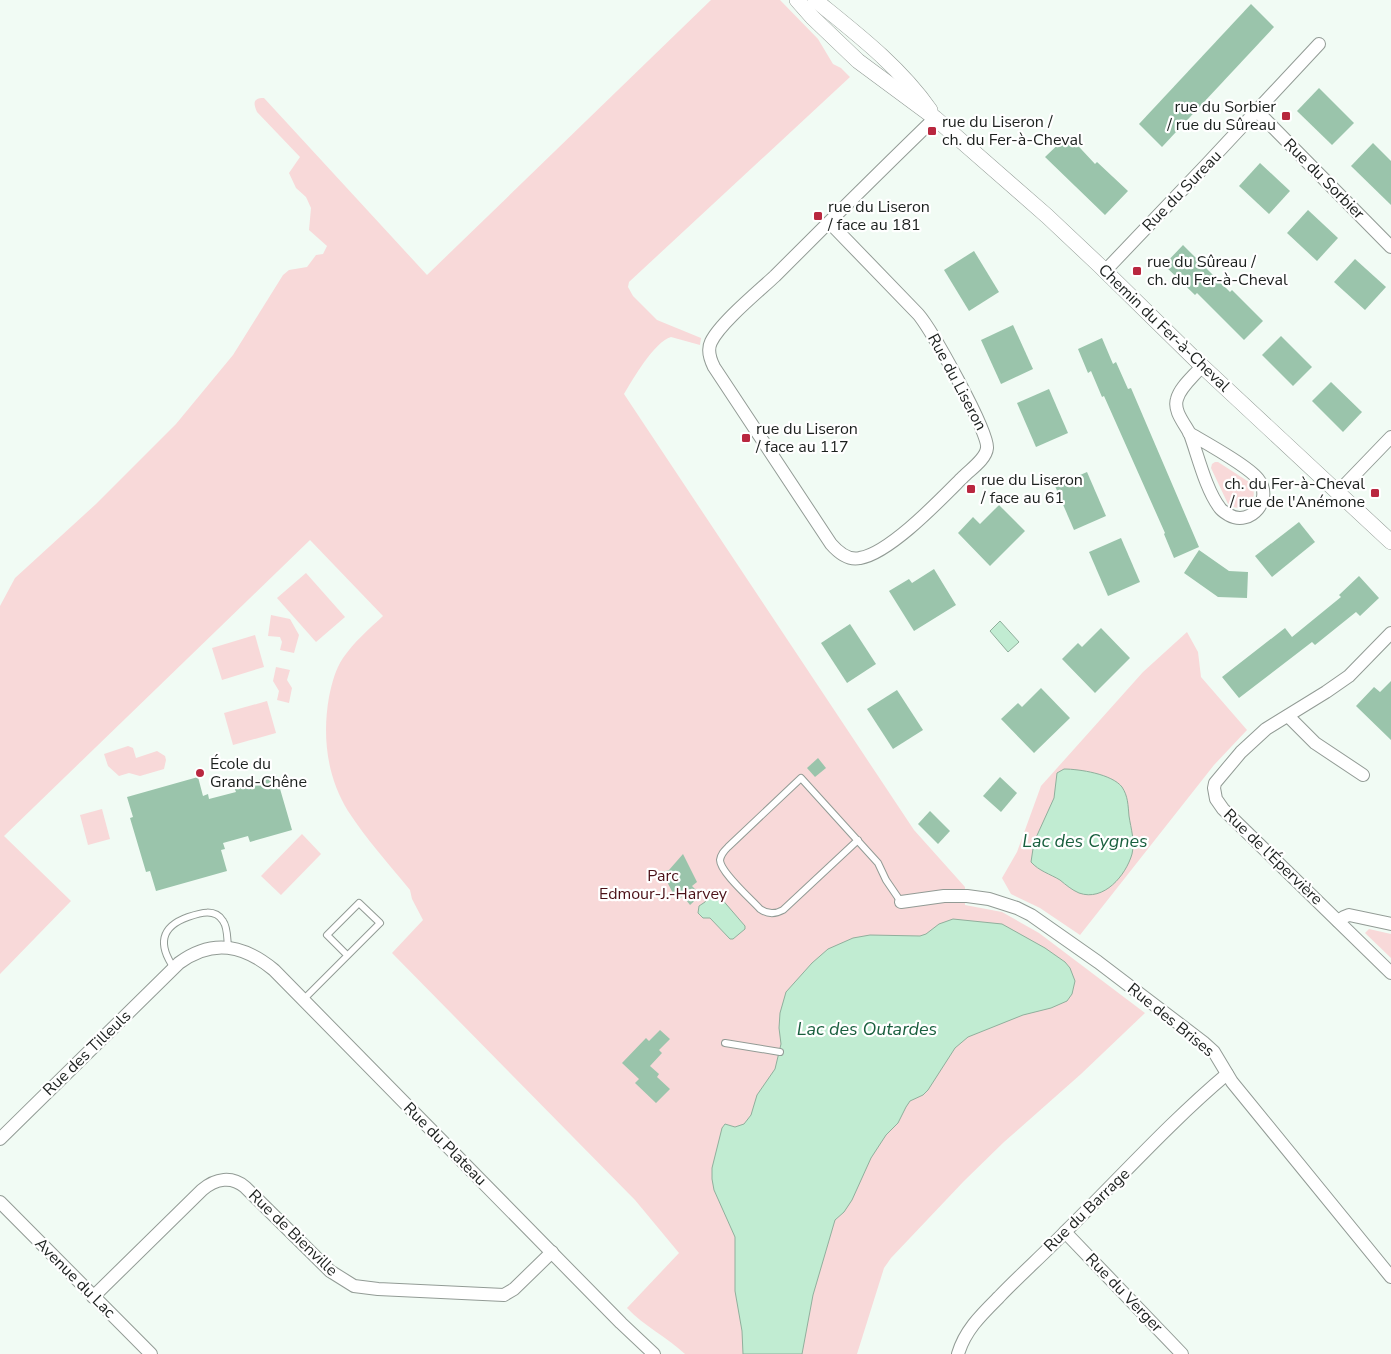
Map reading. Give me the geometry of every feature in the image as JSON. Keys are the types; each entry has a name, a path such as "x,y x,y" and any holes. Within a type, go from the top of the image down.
{"street":[{"name":"Chemin du Fer-à-Cheval","path":"797,0 858,61 935,118 1047,216 1202,366 1391,542"},
{"name":"Chemin du Fer-à-Cheval","path":"815,0 895,68 917,92 935,118"},
{"name":"Rue du Sureau","path":"1105,271 1319,44"},
{"name":"Rue du Sorbier","path":"1257,111 1391,247"},
{"name":"Rue du Liseron","path":"829,222 918,314 930,330 984,432 987,443 987,451 981,459 941,500 876,552 855,559 842,555 830,544 714,367 709,350 710,344 716,334 872,178 935,118"},
{"path":"1189,433 1237,463 1258,479 1264,493 1258,511 1250,516 1237,518 1231,516 1220,507 1204,474 1189,433 1178,410 1176,400 1202,366"},
{"path":"1338,492 1391,437"},
{"name":"Rue de l'Épervière","path":"1391,633 1348,676 1261,732 1218,778 1215,783 1214,793 1223,809 1391,973"},
{"path":"1288,716 1315,743 1363,776"},
{"name":"Rue des Brises","path":"901,902 935,896 967,896 989,899 1024,912 1052,929 1098,962 1203,1042 1214,1052 1227,1074 1391,1278"},
{"path":"1338,920 1349,915 1391,924"},
{"name":"Rue des Tilleuls","path":"0,1139 174,968 198,952 210,948 228,947"},
{"name":"Rue du Plateau","path":"228,947 248,953 263,962 303,1000 622,1324 654,1354"},
{"name":"Rue du Barrage","path":"958,1354 962,1342 972,1325 1026,1269 1227,1074"},
{"name":"Rue de Bienville","path":"93,1297 202,1190 211,1184 226,1179 235,1181 245,1187 330,1271 354,1286 378,1289 504,1295 514,1289 552,1252"},
{"name":"Avenue du Lac","path":"0,1202 151,1354"},
{"name":"Rue du Verger","path":"1065,1232 1182,1354"}],"lane":[{"path":"858,840 782,910 775,913 764,912 726,872 721,863 722,854 728,847 801,778 858,840 878,863 886,880 901,902"},
{"path":"303,1000 380,923 359,903 327,935 347,955"},
{"path":"174,968 166,954 165,938 171,925 182,920 207,912 217,915 225,925 228,947"},
{"path":"725,1042 780,1052"}],"green space":[{"name":"Parc Edmour-J.-Harvey","path":"711,0 780,0 818,39 833,64 841,68 850,77 629,282 628,287 633,296 657,320 701,338 700,345 671,337 664,340 644,362 624,394 914,830 965,887 965,905 1002,912 1039,933 1145,1013 1081,1074 1004,1142 891,1258 884,1268 857,1354 685,1354 627,1308 679,1253 635,1200 392,953 423,920 412,899 410,890 362,832 348,811 335,784 326,742 329,697 338,667 352,647 383,616 310,540 4,836 71,901 0,974 0,606 15,578 96,504 176,424 233,355 283,275 289,270 307,267 316,255 323,254 327,246 309,230 311,208 306,197 296,188 289,173 300,157 257,112 256,100 264,98 427,275"},
{"path":"1215,462 1218,462 1249,482 1254,492 1251,503 1239,508 1228,504 1211,468"},
{"path":"306,573 345,617 316,642 277,598"},
{"path":"271,615 290,619 299,635 294,653 280,650 282,642 280,637 268,636"},
{"path":"1187,632 1198,652 1201,677 1247,730 1214,765 1080,935 1040,908 1011,894 1002,878 1017,852 1041,786 1143,672"},
{"path":"255,635 264,667 222,680 212,648"},
{"path":"276,667 290,670 287,680 292,688 289,703 277,700 279,691 273,681"},
{"path":"267,701 276,733 233,745 224,713"},
{"path":"128,746 133,748 136,758 157,751 165,756 164,769 140,776 129,773 119,776 108,766 104,754"},
{"path":"102,809 110,839 88,845 80,815"},
{"path":"302,834 321,854 281,895 261,876"},
{"path":"1369,929 1391,934 1391,958 1365,933"}],"water":[{"path":"1000,621 1019,642 1008,652 990,631"},
{"name":"Lac des Cygnes","path":"1064,769 1086,771 1111,779 1122,787 1127,797 1133,840 1132,854 1125,870 1113,885 1097,894 1088,895 1076,892 1031,862 1034,842 1054,798 1057,773"},
{"path":"712,893 720,897 745,926 745,929 733,939 730,939 710,918 703,918 698,913 699,906"},
{"name":"Lac des Outardes","path":"953,919 1002,924 1045,948 1065,962 1070,968 1075,981 1072,994 1067,1001 1051,1008 1023,1015 968,1037 955,1048 928,1090 923,1095 910,1101 898,1123 886,1135 871,1158 852,1200 844,1212 835,1220 813,1295 802,1354 743,1354 742,1331 735,1291 735,1237 714,1190 712,1168 722,1128 725,1124 735,1127 744,1124 751,1115 757,1095 775,1069 781,1044 780,1013 786,992 812,963 828,949 853,938 870,935 920,936 926,934 939,924"}],"building":[{"path":"1251,4 1274,27 1162,147 1139,124"},
{"path":"1319,88 1354,123 1332,145 1297,111"},
{"path":"1068,135 1095,164 1097,162 1128,191 1105,215 1045,157"},
{"path":"1373,143 1391,161 1391,205 1351,166"},
{"path":"1260,163 1290,191 1269,214 1239,186"},
{"path":"1308,210 1338,238 1317,261 1287,233"},
{"path":"1183,245 1230,292 1232,290 1263,321 1244,340 1197,293 1195,295 1164,265"},
{"path":"974,251 999,292 969,311 944,270"},
{"path":"1355,259 1386,287 1365,310 1334,282"},
{"path":"1013,325 1033,369 1001,384 981,340"},
{"path":"1281,336 1312,367 1293,386 1262,355"},
{"path":"1102,338 1113,364 1116,362 1128,389 1131,388 1199,547 1174,558 1165,533 1104,396 1102,397 1091,371 1088,373 1078,349"},
{"path":"1331,382 1362,412 1343,432 1312,401"},
{"path":"1049,389 1068,433 1036,447 1017,403"},
{"path":"1087,472 1106,516 1074,530 1055,486"},
{"path":"999,505 1025,531 990,566 958,533 973,517 980,524"},
{"path":"1299,522 1315,542 1272,577 1255,556"},
{"path":"1121,538 1140,582 1108,596 1089,552"},
{"path":"1199,550 1229,571 1248,572 1247,598 1218,597 1184,573"},
{"path":"934,569 956,605 914,631 889,591 909,579 912,583"},
{"path":"1359,576 1379,598 1360,616 1356,612 1315,645 1312,642 1239,698 1222,677 1285,628 1292,637 1341,597 1339,595"},
{"path":"850,624 876,664 847,683 821,643"},
{"path":"1101,628 1130,658 1095,693 1062,659 1078,643 1082,647"},
{"path":"1391,681 1391,740 1356,706 1374,687 1380,692"},
{"path":"1041,688 1070,718 1034,753 1001,719 1018,703 1022,707"},
{"path":"897,690 923,730 893,749 867,709"},
{"path":"818,758 826,768 815,777 807,768"},
{"path":"276,775 292,830 250,842 248,836 223,843 225,849 221,850 227,871 156,891 150,871 146,872 130,818 133,817 127,797 198,777 203,796 208,794 209,799 236,792 234,787"},
{"path":"1000,777 1017,793 1001,812 983,796"},
{"path":"930,811 950,831 938,844 918,824"},
{"path":"683,854 697,882 692,886 701,895 690,905 683,896 677,901 662,872 669,870"},
{"path":"660,1030 670,1039 659,1050 662,1053 650,1066 659,1074 657,1077 670,1089 656,1103 635,1083 639,1079 622,1063 646,1038 649,1041"}],"place":[{"name":"rue du Sorbier / rue du Sûreau","path":"1286,116"},
{"name":"rue du Liseron / ch. du Fer-à-Cheval","path":"932,131"},
{"name":"rue du Liseron / face au 181","path":"818,216"},
{"name":"rue du Sûreau / ch. du Fer-à-Cheval","path":"1137,271"},
{"name":"rue du Liseron / face au 117","path":"746,438"},
{"name":"rue du Liseron / face au 61","path":"971,489"},
{"name":"ch. du Fer-à-Cheval / rue de l'Anémone","path":"1375,493"},
{"name":"École du Grand-Chêne","path":"200,773"}]}
